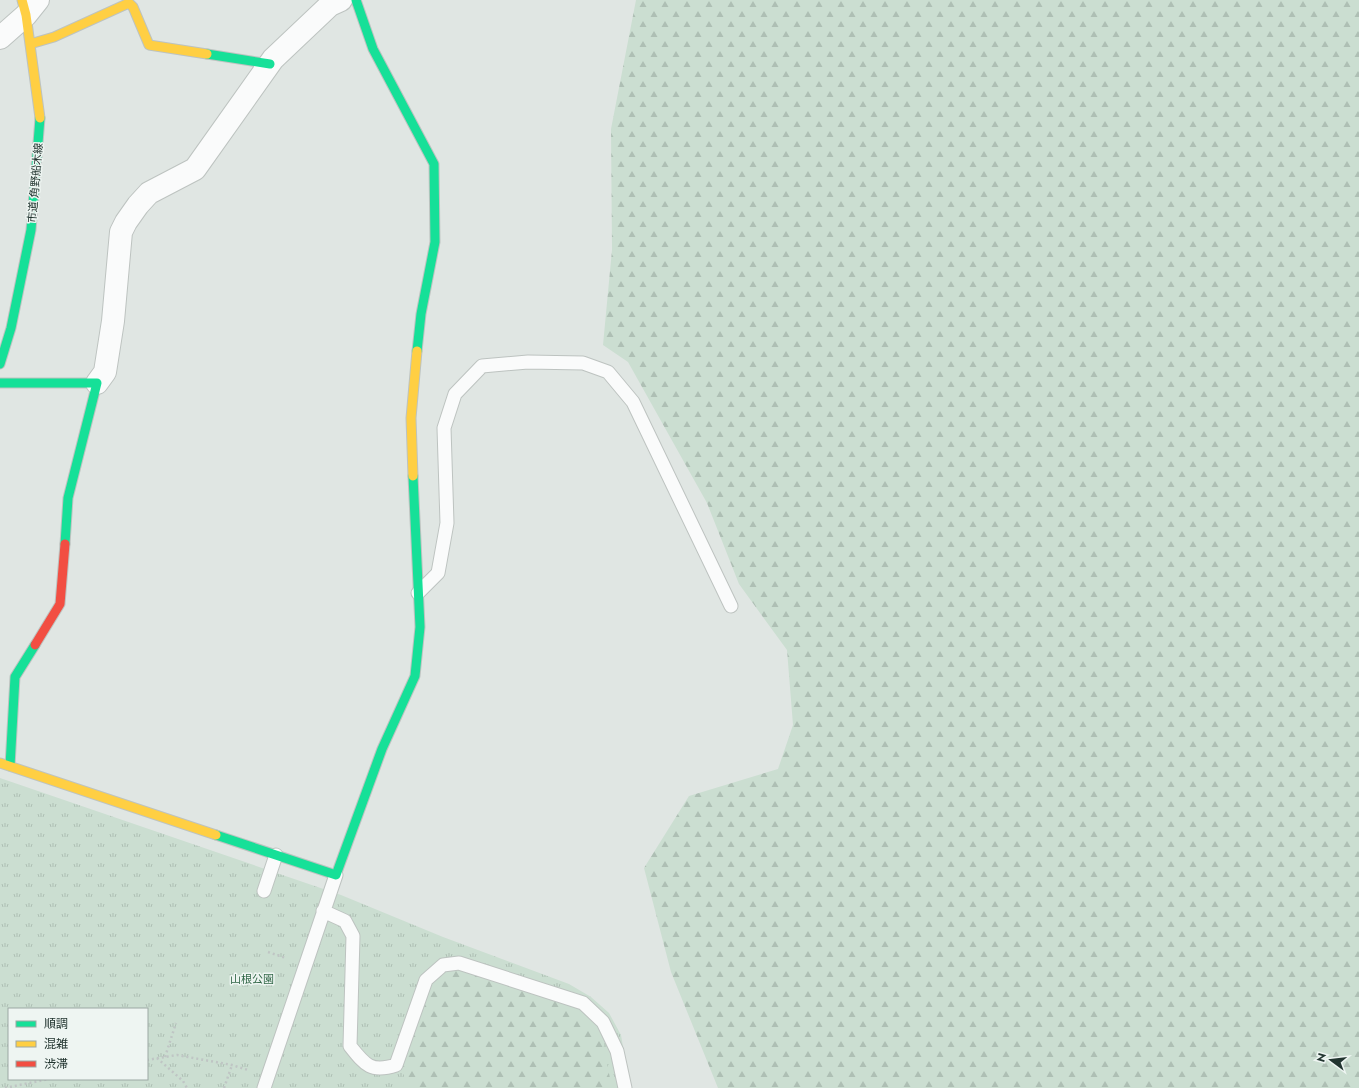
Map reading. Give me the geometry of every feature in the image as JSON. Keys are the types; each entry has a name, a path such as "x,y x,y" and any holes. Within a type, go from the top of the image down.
{"street":[{"path":"10,766 15,677 60,604 68,498 97,383 105,372 113,321 121,232 126,222 149,193 195,169 270,64 283,49 330,5 341,0"},
{"path":"0,763 336,875 382,749 414,676 420,627 411,418 421,314 435,242 434,164 373,50 356,0"},
{"path":"30,44 54,37 129,3 133,7 149,45 270,64"},
{"path":"0,38 29,5"},
{"name":"市道 角野船木線","path":"0,364 11,328 31,230 40,120 30,44 29,5"},
{"path":"0,383 97,383"}],"lane":[{"path":"418,592 438,573 447,523 444,428 455,394 482,366 528,362 583,363 608,372 632,402 731,606"},
{"path":"264,891 276,855"},
{"path":"266,1082 336,875"},
{"path":"323,911 345,921 353,936 350,1046 365,1065 382,1069 396,1065 426,980 443,965 459,963 583,1003 603,1022 617,1052 625,1088"}],"path":[{"path":"165,1057 176,1023"},
{"path":"148,1060 177,1055 232,1065 266,1082"},
{"path":"156,1058 183,1081 187,1088"},
{"path":"224,1088 232,1065"},
{"path":"5,1088 44,1080"}],"green space":[{"path":"636,0 1359,0 1359,1088 718,1088 671,972 644,868 689,796 778,769 793,725 787,650 739,584 707,503 628,362 603,345 612,250 611,129"},
{"name":"山根公園","path":"0,778 341,895 443,937 569,984 591,997 609,1013 621,1035 630,1088 0,1088"},
{"path":"454,969 571,1005 601,1034 612,1088 407,1088 402,1068 429,990 439,975"}],"traffic: fast":[{"path":"356,0 373,49 434,164 435,242 421,314 417,351"},
{"path":"207,54 270,64"},
{"path":"0,364 11,328 31,230 40,118"},
{"path":"0,383 97,383 68,498 65,544"},
{"path":"216,835 336,875 382,749 415,676 420,627 413,476"},
{"path":"10,766 15,677 35,645"}],"traffic: slow":[{"path":"22,0 26,15 40,118"},
{"path":"30,44 54,37 129,3 133,7 149,45 207,54"},
{"path":"413,476 411,418 417,351"},
{"path":"0,763 216,835"}],"traffic: jam":[{"path":"35,645 60,604 65,544"}]}
